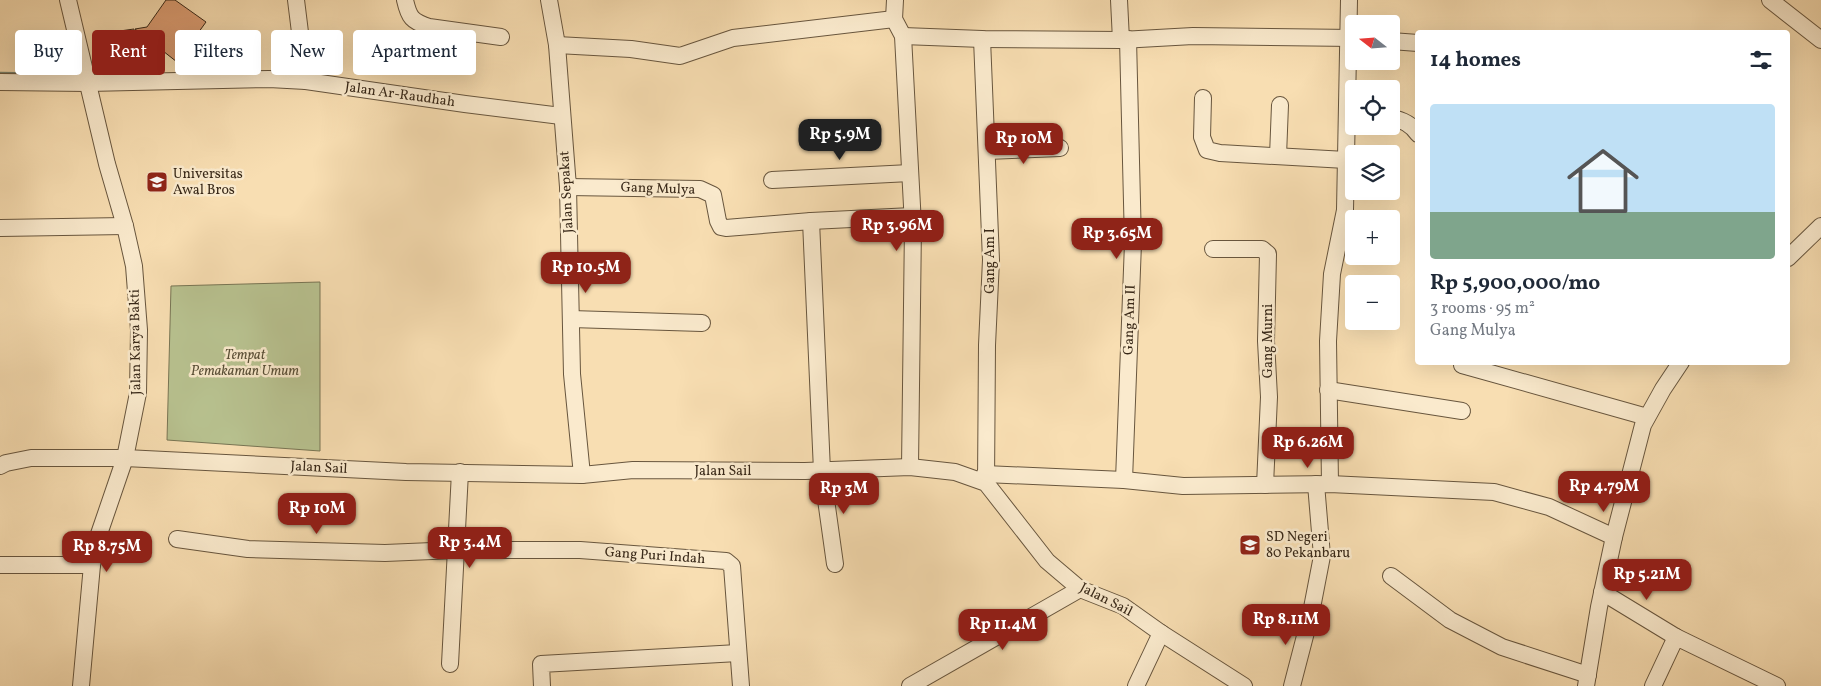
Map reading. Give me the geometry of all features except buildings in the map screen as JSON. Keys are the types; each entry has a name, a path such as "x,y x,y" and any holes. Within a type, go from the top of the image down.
{"street":[{"name":"Jalan Karya Bakti","path":"68,0 107,164 126,226 134,266 139,348 138,393 125,458 99,534 92,566 81,686"},
{"path":"296,0 306,81"},
{"path":"405,0 409,16 429,27 501,37"},
{"name":"Jalan Sepakat","path":"549,0 556,45 568,187 572,374 582,475"},
{"path":"895,0 894,19 903,36 912,216 910,467"},
{"name":"Gang Am II","path":"1119,0 1124,40 1133,243 1124,480"},
{"path":"1349,0 1350,15"},
{"path":"1770,0 1821,40"},
{"path":"556,45 631,48 680,56 733,38 894,19"},
{"path":"903,36 982,39 1124,40 1193,36 1345,38"},
{"name":"Gang Am I","path":"982,39 991,260 987,345 986,479"},
{"path":"1400,42 1415,43"},
{"name":"Jalan Ar-Raudhah","path":"0,82 88,83 269,79 306,81 561,116"},
{"path":"1203,98 1202,137 1207,150 1220,153 1345,160"},
{"path":"1278,156 1280,105"},
{"path":"1400,120 1415,130"},
{"path":"987,151 1060,148"},
{"path":"772,180 910,173"},
{"name":"Gang Mulya","path":"568,187 700,189 713,195 718,221 721,227 726,228 811,221 912,216"},
{"path":"1292,686 1311,614 1322,556 1328,341 1332,274 1345,210 1345,200"},
{"path":"811,221 822,470 835,564"},
{"path":"0,228 126,226"},
{"path":"1790,254 1821,226"},
{"name":"Gang Murni","path":"1213,249 1262,248 1268,254 1266,341 1269,397 1265,485"},
{"path":"571,319 702,323"},
{"path":"1462,365 1647,417"},
{"path":"1391,576 1450,620 1502,647 1587,681 1602,592 1614,537 1643,425 1662,389 1679,365"},
{"path":"1328,390 1462,411"},
{"name":"Jalan Sail","path":"0,466 31,458 125,458 406,472 582,475 633,470 822,470 910,467 955,472 986,479 1046,561 1080,590 1123,606 1161,633 1244,686"},
{"path":"450,664 460,472"},
{"path":"986,479 1124,480 1183,486 1323,484 1494,492 1549,507 1614,537"},
{"name":"Gang Puri Indah","path":"177,539 248,549 385,553 456,550 580,550 726,560 732,566 741,686"},
{"path":"0,565 92,566"},
{"path":"910,686 1080,590"},
{"path":"1602,592 1676,637 1777,686"},
{"path":"1136,686 1161,633"},
{"path":"1653,686 1676,637"},
{"path":"542,686 541,664 738,653"}],"green space":[{"name":"Tempat Pemakaman Umum","path":"320,282 320,451 167,440 171,286"}],"waterway":[{"path":"0,74 15,74"}],"place":[{"name":"Universitas Awal Bros","path":"157,182"},
{"name":"SD Negeri 80 Pekanbaru","path":"1250,545"}]}
